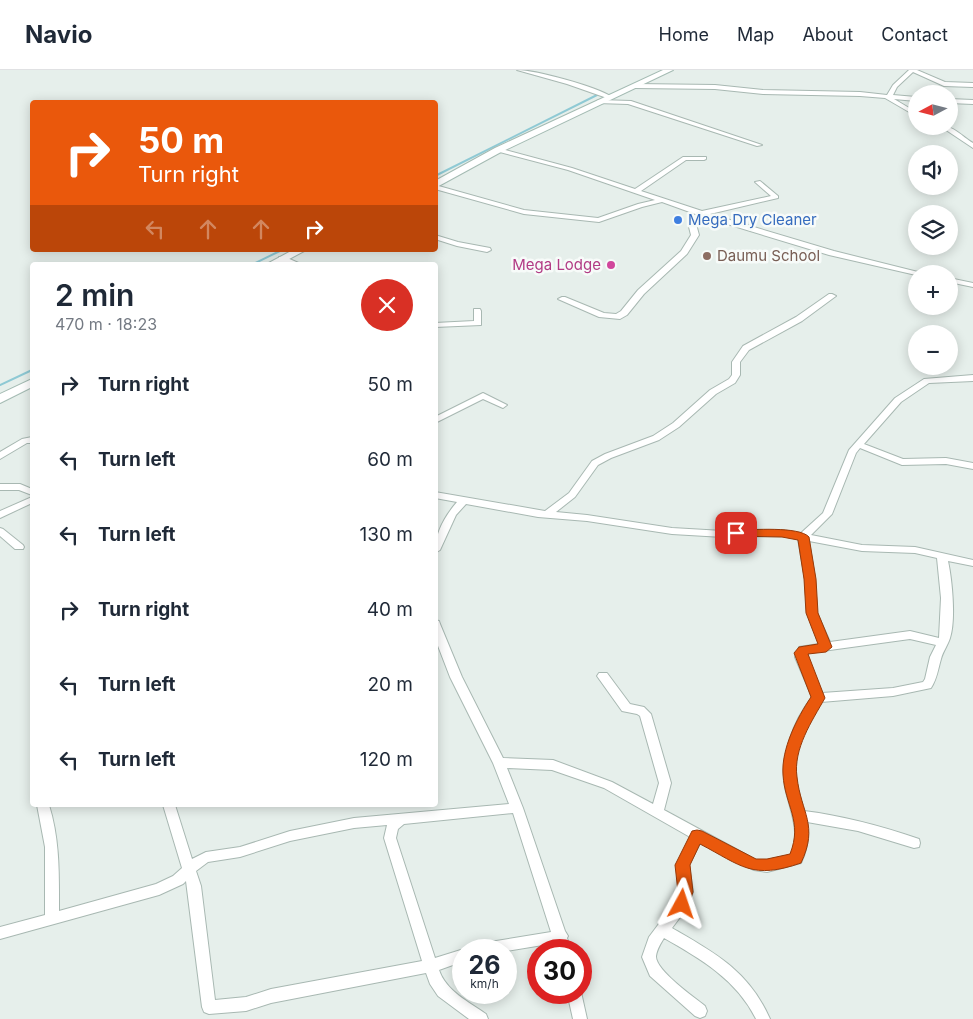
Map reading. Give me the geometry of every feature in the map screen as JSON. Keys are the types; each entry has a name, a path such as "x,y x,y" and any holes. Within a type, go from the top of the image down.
{"main road":[{"path":"438,184 498,150 669,70"},
{"path":"276,262 297,252"},
{"path":"0,399 30,385"}],"street":[{"path":"520,70 569,83 609,97"},
{"path":"888,97 895,86 912,70 944,84 973,85"},
{"path":"635,86 716,87 763,92 860,94 908,98"},
{"path":"888,97 908,109"},
{"path":"958,101 973,102"},
{"path":"599,102 630,102 759,145"},
{"path":"958,135 963,141 973,146"},
{"path":"498,150 570,169 637,190 702,214 838,254 908,271"},
{"path":"637,190 685,158 704,158"},
{"path":"562,299 574,306 611,317 624,313 641,292 684,252 695,235 692,223 702,214 776,197 758,182"},
{"path":"438,187 524,212 599,220 640,205 664,200"},
{"path":"438,237 457,244 487,250"},
{"path":"282,259 290,262"},
{"path":"958,282 973,285"},
{"path":"548,514 572,495 595,463 608,456 656,438 676,425 713,392 732,381 736,375 736,362 746,348 807,314 832,296"},
{"path":"438,325 478,322 477,311"},
{"path":"803,537 828,514 849,458 898,400 923,383 973,378"},
{"path":"18,390 30,388"},
{"path":"438,418 483,396 503,405"},
{"path":"0,456 25,441 30,440"},
{"path":"860,444 902,462 946,461 973,466"},
{"path":"0,493 4,487 27,488 30,490"},
{"path":"438,496 548,514 683,532 782,534 862,548 915,550 973,563"},
{"path":"449,498 452,514"},
{"path":"438,543 452,514 464,500"},
{"path":"0,515 30,501"},
{"path":"0,532 19,547"},
{"path":"803,537 810,579 812,613 826,647"},
{"path":"818,698 892,692 927,685 931,680 937,652 942,643 946,628 946,573 942,557"},
{"path":"438,632 456,678 499,763 517,808 562,939"},
{"path":"818,698 801,653 803,650 910,635 942,643"},
{"path":"603,676 626,708 640,710 645,714 665,783 657,813"},
{"path":"499,763 553,765 608,784 697,836 754,865 778,864 796,858 801,849 803,839 800,816 790,777 790,758 807,714 818,698"},
{"path":"44,807 51,826 52,918"},
{"path":"170,807 194,886 210,1007 246,1004 271,996 431,966 452,959"},
{"path":"0,932 159,889 178,880 189,868 206,857 240,852 290,836 354,823 448,816 517,808"},
{"path":"800,816 833,819 862,825 914,843"},
{"path":"402,818 392,827 390,838 431,966 443,991 481,1019"},
{"path":"697,836 682,865 686,892 682,904 654,941 649,957 650,965 655,972 700,1011"},
{"path":"178,880 194,886"},
{"path":"662,930 730,972 747,988 763,1019"},
{"path":"517,943 561,936"},
{"path":"577,1004 580,1019"}],"waterway":[{"path":"438,174 599,94"},
{"path":"257,262 278,252"},
{"path":"0,385 30,371"}],"place":[{"name":"Mega Dry Cleaner","path":"678,220"},
{"name":"Daumu School","path":"707,256"},
{"name":"Mega Lodge","path":"611,265"}],"route":[{"path":"682,904 686,892 682,865 697,836 754,865 767,866 796,858 801,849 803,839 800,816 790,777 790,758 807,714 818,698 801,653 803,650 826,647 812,613 810,579 803,537 782,534 736,533"}]}
